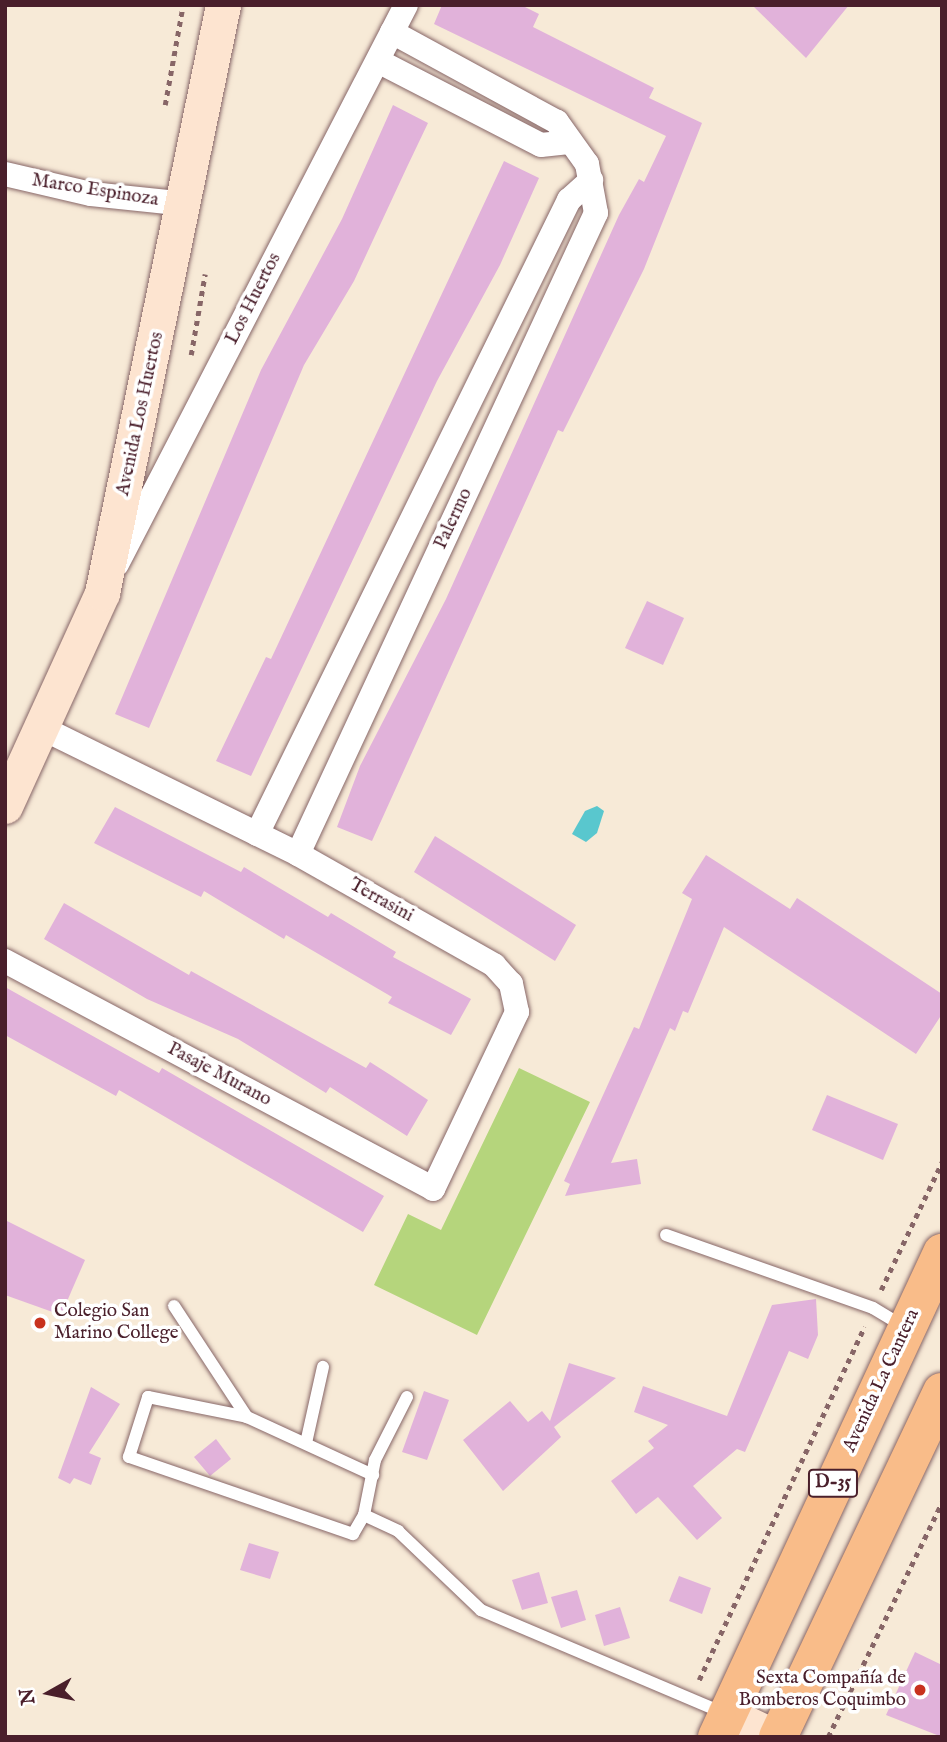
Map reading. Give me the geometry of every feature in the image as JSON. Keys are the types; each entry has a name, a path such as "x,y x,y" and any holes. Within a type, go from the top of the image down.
{"highway":[{"name":"Avenida La Cantera","path":"711,1716 907,1328 942,1253"},
{"path":"777,1737 938,1411"}],"street":[{"name":"Avenida Los Huertos","path":"5,806 102,593 186,204 223,5"},
{"name":"Los Huertos","path":"102,593 406,5"},
{"name":"Palermo","path":"298,854 596,213 587,164 557,122 392,32"},
{"path":"378,61 541,145 569,142"},
{"name":"Marco Espinoza","path":"5,174 91,194 186,204"},
{"name":"Palermo","path":"257,834 569,200 591,180"},
{"name":"Terrasini","path":"42,728 298,854 494,965 511,984 514,1027 433,1189"},
{"name":"Pasaje Murano","path":"5,961 433,1189"},
{"path":"711,1716 777,1737"}],"lane":[{"path":"666,1235 873,1308 907,1328"},
{"path":"174,1306 247,1417"},
{"path":"306,1443 323,1367"},
{"path":"373,1475 247,1417 148,1397 129,1457 353,1534 364,1515 373,1475 407,1397"},
{"path":"364,1515 398,1531 481,1610 711,1716"}],"path":[{"path":"711,1716 873,1308 942,1163"},
{"path":"828,1737 942,1502"}],"green space":[{"path":"519,1068 590,1102 477,1335 374,1285 408,1214 441,1230"}],"water":[{"path":"597,806 604,811 597,833 586,842 572,834 585,811"}],"building":[{"path":"442,5 521,5 539,14 533,27 654,88 649,98 702,123 644,269 563,432 558,430 372,841 337,827 360,766 446,599 619,215 639,179 644,182 666,136 434,24"},
{"path":"752,5 849,5 806,58"},
{"path":"393,105 428,123 354,281 304,365 149,728 115,714 261,370 342,219"},
{"path":"504,161 539,178 500,265 437,381 251,776 216,761 266,657 271,659"},
{"path":"647,601 684,618 663,665 625,648"},
{"path":"115,807 241,872 244,867 328,917 331,913 396,952 393,957 471,999 451,1035 388,1003 392,997 286,935 284,939 204,891 201,897 94,843"},
{"path":"435,836 576,925 555,961 414,872"},
{"path":"706,855 790,909 797,898 942,994 942,1014 916,1054 724,927 688,1013 683,1011 675,1031 670,1028 611,1163 637,1159 641,1184 565,1196 570,1184 564,1181 634,1027 639,1029 692,899 682,893"},
{"path":"64,903 189,975 191,971 366,1068 370,1062 428,1100 407,1136 330,1087 326,1093 238,1039 147,999 44,939"},
{"path":"5,987 159,1073 162,1068 384,1196 363,1232 119,1090 116,1096 5,1035"},
{"path":"827,1095 898,1124 883,1160 812,1130"},
{"path":"5,1220 85,1260 61,1315 5,1295"},
{"path":"816,1299 818,1335 808,1359 789,1351 745,1452 737,1449 693,1486 722,1518 697,1540 658,1497 636,1514 611,1481 654,1448 648,1441 668,1425 634,1412 643,1386 727,1416 772,1305"},
{"path":"569,1363 616,1378 554,1427 561,1437 503,1491 463,1440 510,1401 528,1422 542,1411 550,1421"},
{"path":"91,1387 120,1404 89,1453 101,1458 91,1485 74,1478 70,1484 58,1478"},
{"path":"424,1391 449,1400 427,1460 402,1452"},
{"path":"216,1439 231,1459 210,1476 194,1457"},
{"path":"249,1543 279,1552 270,1579 240,1570"},
{"path":"539,1572 548,1603 522,1610 512,1580"},
{"path":"679,1576 711,1588 702,1614 669,1601"},
{"path":"577,1590 586,1620 561,1628 551,1597"},
{"path":"620,1607 630,1638 604,1646 595,1615"},
{"name":"Sexta Compañía de Bomberos Coquimbo","path":"915,1652 942,1665 942,1737 886,1715"}],"place":[{"name":"Colegio San Marino College","path":"40,1323"},
{"name":"Sexta Compañía de Bomberos Coquimbo","path":"920,1690"}]}
